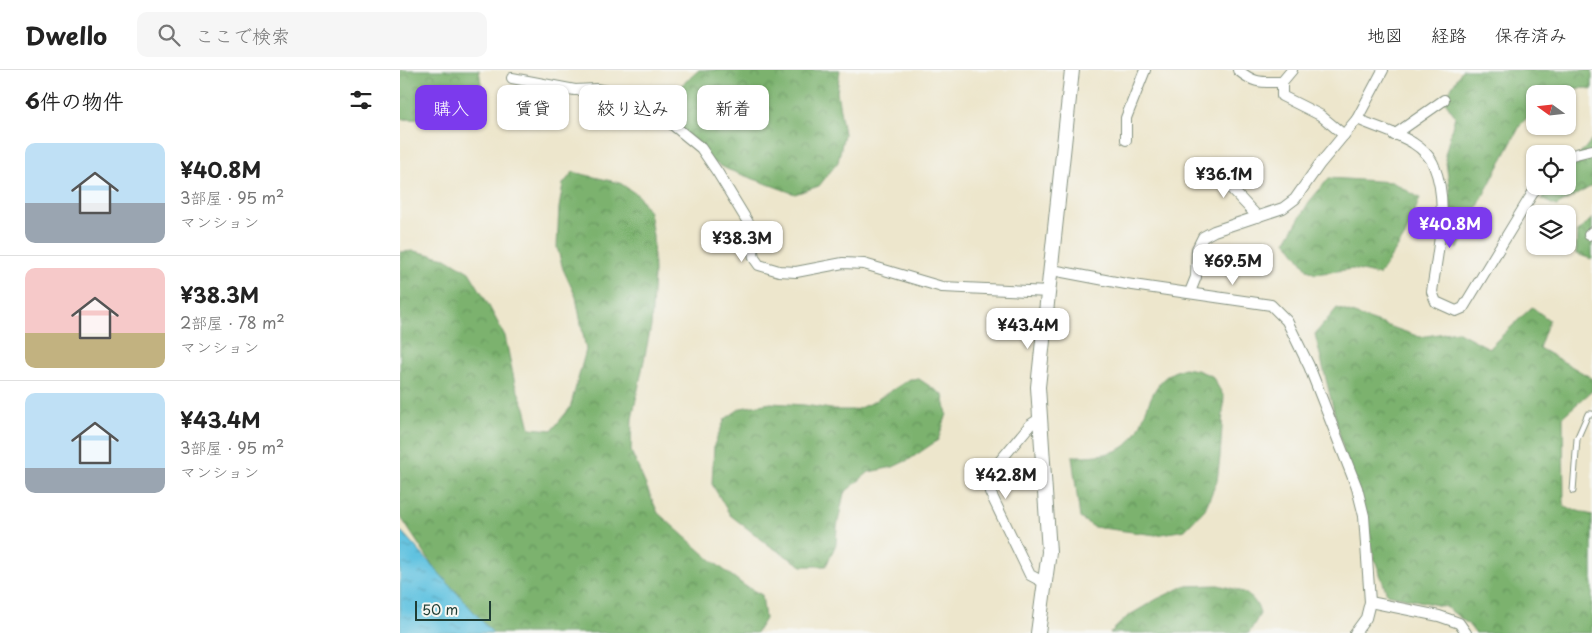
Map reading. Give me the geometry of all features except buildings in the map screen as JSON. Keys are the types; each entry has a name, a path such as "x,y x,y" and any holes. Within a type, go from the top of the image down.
{"street":[{"path":"1038,633 1049,552 1038,387 1050,292 1072,70"},
{"path":"1126,140 1126,118 1145,70"},
{"path":"1238,70 1249,79 1259,82 1282,82"},
{"path":"1292,70 1282,82 1282,96 1320,115 1344,135"},
{"path":"1190,292 1196,278 1198,249 1202,237 1214,231 1283,208 1295,199 1319,165 1357,119 1383,70"},
{"path":"512,78 575,90 596,89 621,94 668,121 701,148 718,173 749,224 754,258 759,265 779,271 796,272 843,263 864,264 942,287 1050,292"},
{"path":"1394,135 1444,100"},
{"path":"1357,119 1412,142 1434,164 1439,183 1442,208 1432,292 1436,302 1456,311 1463,308 1532,195"},
{"path":"1576,153 1592,150"},
{"path":"1209,165 1258,217"},
{"path":"1052,270 1126,284 1271,305 1286,321 1309,366 1357,488 1364,516 1370,602 1366,618 1355,633"},
{"path":"1039,419 1030,425 995,467 991,477 990,492 1030,575 1045,583"},
{"path":"1370,602 1439,616 1459,623 1466,633"}],"lane":[{"path":"1573,491 1577,439 1588,414 1592,414"}],"green space":[{"path":"400,70 479,70 481,85 415,85 415,119 400,119"},
{"path":"699,70 840,70 837,92 844,134 838,162 819,186 795,194 729,170 701,156 681,130 687,130 687,85 682,85"},
{"path":"1462,70 1592,70 1592,90 1588,88 1576,88 1576,85 1526,85 1526,119 1521,124 1482,198 1458,249 1447,235 1450,191 1445,155 1455,116 1444,100"},
{"path":"1592,140 1592,186 1576,195 1576,159"},
{"path":"573,172 620,183 639,196 649,212 653,236 654,275 651,326 632,419 631,451 658,513 711,560 745,586 762,595 765,619 756,633 482,633 448,589 400,516 400,252 414,251 446,258 469,272 505,336 515,384 525,408 530,428 552,430 570,408 586,350 576,297 563,269 557,247 559,208 563,184"},
{"path":"1329,178 1392,182 1420,198 1405,236 1379,275 1352,269 1315,274 1308,270 1286,241 1309,202"},
{"path":"1544,195 1576,195 1558,205 1541,199"},
{"path":"1592,218 1592,259 1576,254 1577,233"},
{"path":"1532,307 1549,320 1539,348 1592,379 1592,391 1563,416 1564,507 1592,515 1592,633 1475,633 1468,624 1446,607 1387,594 1359,514 1315,334 1337,308 1420,337 1457,331 1489,348"},
{"path":"1184,368 1197,370 1212,376 1224,397 1217,481 1205,509 1185,530 1156,535 1094,527 1080,518 1072,456 1104,454 1122,448 1136,433 1150,400 1161,381 1172,373"},
{"path":"910,379 919,379 943,395 947,414 938,440 910,459 893,467 869,472 844,493 837,527 836,544 826,566 802,566 770,546 730,515 712,484 714,445 725,419 741,408 771,403 855,410 873,402"},
{"path":"1218,585 1245,593 1250,596 1258,607 1260,614 1249,633 1110,633 1128,616 1157,599 1185,586"}],"water":[{"path":"402,532 493,633 400,633 400,533"}]}
